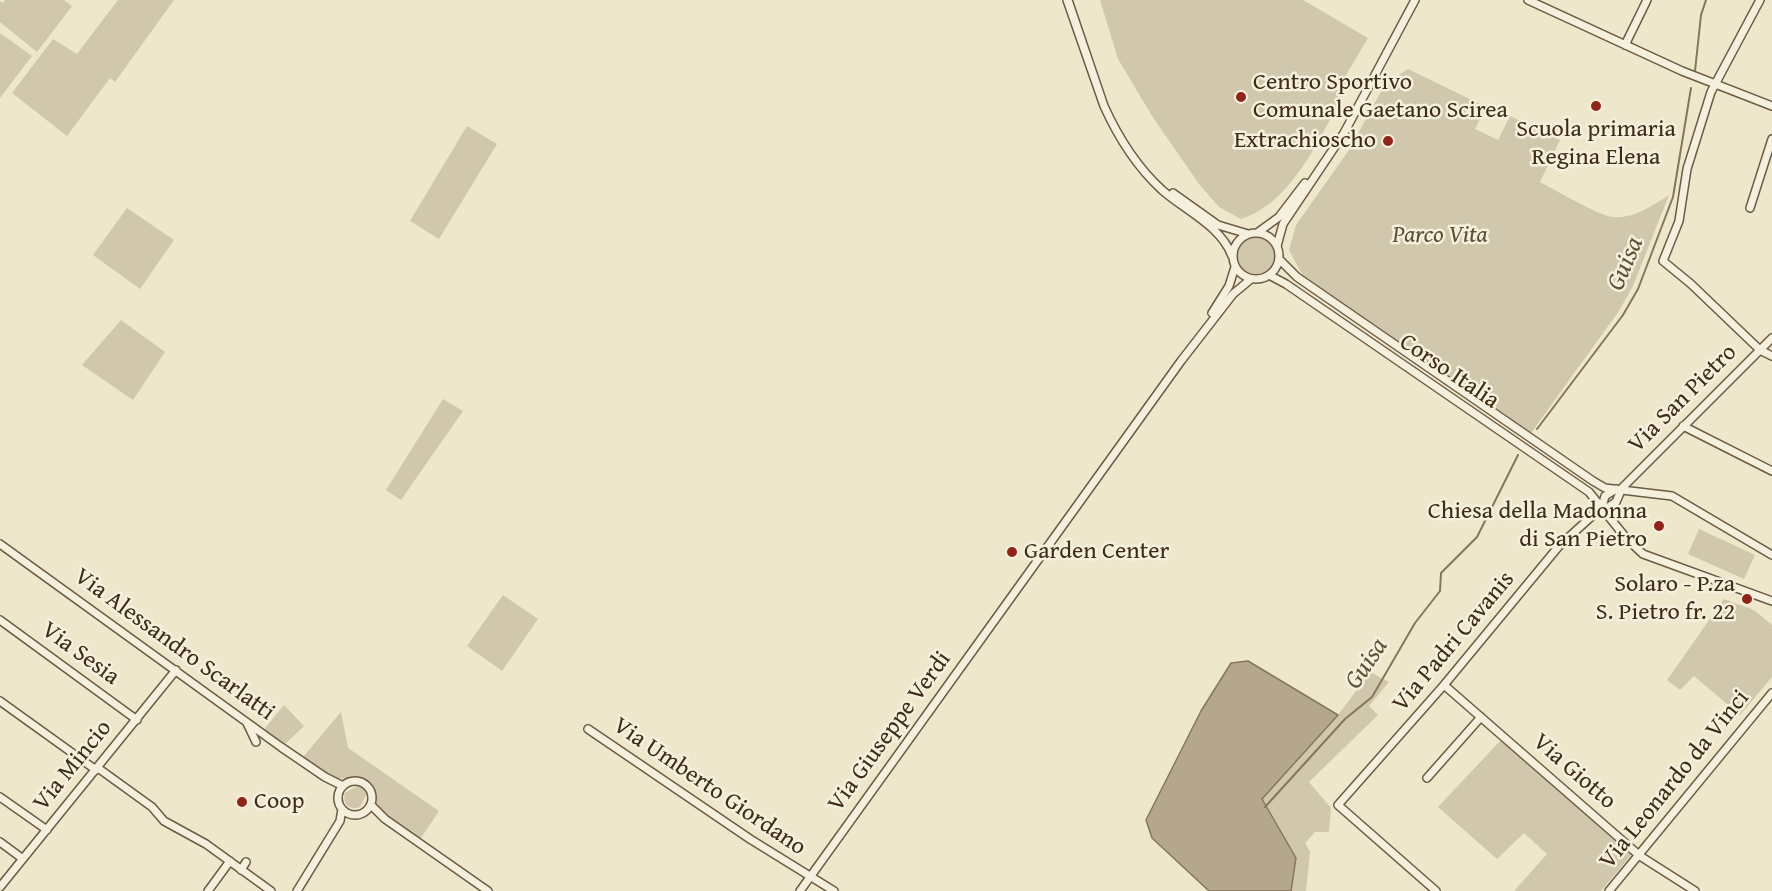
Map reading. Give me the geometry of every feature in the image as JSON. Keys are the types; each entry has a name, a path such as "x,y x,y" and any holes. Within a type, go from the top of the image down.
{"street":[{"path":"1067,0 1104,106 1120,138 1139,165 1162,189 1217,232 1232,256 1235,267 1229,286 1181,361"},
{"path":"1276,246 1290,213 1344,133 1415,0"},
{"path":"1528,0 1714,85 1772,106"},
{"path":"1625,45 1647,0"},
{"path":"1760,0 1714,85 1687,169 1678,221 1664,259 1665,264 1691,284 1742,334 1760,350 1772,356"},
{"path":"1257,233 1279,217 1344,133"},
{"path":"1750,208 1772,140"},
{"path":"1139,165 1167,189 1218,225 1248,234 1257,233 1268,236 1276,246 1279,259 1269,275 1251,279 1233,294 1181,361"},
{"path":"1232,256 1237,243 1248,234"},
{"name":"Corso Italia","path":"1279,259 1296,277 1467,397 1605,488 1619,488"},
{"path":"1235,267 1251,279"},
{"name":"Corso Italia","path":"1269,275 1286,284 1589,492 1626,538 1643,554 1772,601"},
{"name":"Via San Pietro","path":"1619,488 1772,338"},
{"name":"Via Giuseppe Verdi","path":"800,891 1181,361"},
{"path":"1683,426 1772,471"},
{"path":"1619,488 1616,502 1607,508 1602,507 1605,496 1619,488 1661,493 1680,499 1772,555"},
{"name":"Via Padri Cavanis","path":"1436,891 1338,805 1444,685 1559,546 1602,507"},
{"name":"Via Alessandro Scarlatti","path":"0,544 325,777 343,786"},
{"name":"Via Sesia","path":"0,620 137,720"},
{"name":"Via Mincio","path":"0,887 176,670"},
{"name":"Via Giotto","path":"1444,685 1640,856 1695,891"},
{"name":"Via Leonardo da Vinci","path":"1609,891 1772,693"},
{"path":"0,701 152,807 164,821 230,861 270,891"},
{"path":"1427,778 1481,717"},
{"path":"246,721 256,742"},
{"name":"Via Umberto Giordano","path":"588,729 759,846 834,891"},
{"name":"Via Alessandro Scarlatti","path":"325,777 339,794"},
{"path":"297,891 321,847 340,820 342,809 339,794 343,786 355,781 366,785 372,796 371,805 366,812"},
{"path":"0,797 47,830"},
{"path":"371,805 385,819 488,891"},
{"path":"342,809 351,815"},
{"path":"340,820 366,812 385,819"},
{"path":"0,842 23,859"},
{"path":"208,891 230,861"},
{"path":"241,870 246,862"}],"green space":[{"path":"5,0 64,0 72,6 37,52 0,22 0,1 3,3"},
{"path":"118,0 174,0 115,82 110,78 67,136 12,93 53,39 77,54"},
{"name":"Centro Sportivo Comunale Gaetano Scirea","path":"1100,0 1303,0 1368,38 1346,75 1352,79 1307,161 1278,197 1260,210 1241,219 1219,207 1199,184 1152,116 1118,59"},
{"path":"0,33 32,56 0,98"},
{"name":"Parco Vita","path":"1408,69 1486,107 1475,129 1498,140 1510,116 1560,140 1540,182 1587,207 1612,217 1627,216 1642,211 1669,195 1633,286 1619,311 1531,433 1303,276 1289,250 1296,225 1349,150 1385,84"},
{"path":"467,126 497,144 439,239 410,221"},
{"path":"127,208 174,240 140,289 93,255"},
{"path":"1256,238 1269,243 1274,256 1269,269 1256,274 1243,269 1238,256 1243,243"},
{"path":"121,320 165,352 133,400 82,365"},
{"path":"443,399 463,411 401,500 386,490"},
{"path":"1699,529 1755,555 1744,579 1688,554"},
{"path":"503,595 538,619 502,671 467,646"},
{"path":"1724,599 1754,610 1772,625 1772,677 1740,715 1694,676 1680,690 1667,680"},
{"path":"1370,672 1389,682 1369,706 1378,715 1309,782 1331,808 1329,832 1315,832 1305,843 1310,852 1306,891 1291,891 1296,858 1262,799 1338,715"},
{"path":"284,705 304,726 281,748 261,733"},
{"path":"341,712 348,748 439,811 417,844 366,795 360,807 348,806 344,797 345,793 357,786 349,779 334,778 303,757"},
{"path":"1501,740 1632,854 1601,891 1514,891 1547,854 1524,833 1497,859 1438,807"}],"shaded area":[{"path":"1248,661 1338,715 1262,799 1296,858 1291,891 1209,891 1152,838 1146,820 1201,711 1231,663"}],"waterway":[{"name":"Guisa","path":"1695,71 1701,15 1706,0"},
{"name":"Guisa","path":"1537,429 1623,315 1638,289 1673,197 1691,88"},
{"name":"Guisa","path":"1265,807 1345,719 1372,697 1415,623 1440,591 1441,573 1477,537 1518,455"}],"place":[{"name":"Centro Sportivo Comunale Gaetano Scirea","path":"1241,97"},
{"name":"Scuola primaria Regina Elena","path":"1596,106"},
{"name":"Extrachioscho","path":"1388,141"},
{"name":"Chiesa della Madonna di San Pietro","path":"1659,526"},
{"name":"Garden Center","path":"1012,552"},
{"name":"Solaro - P.za S. Pietro fr. 22","path":"1747,599"},
{"name":"Coop","path":"242,802"}]}
